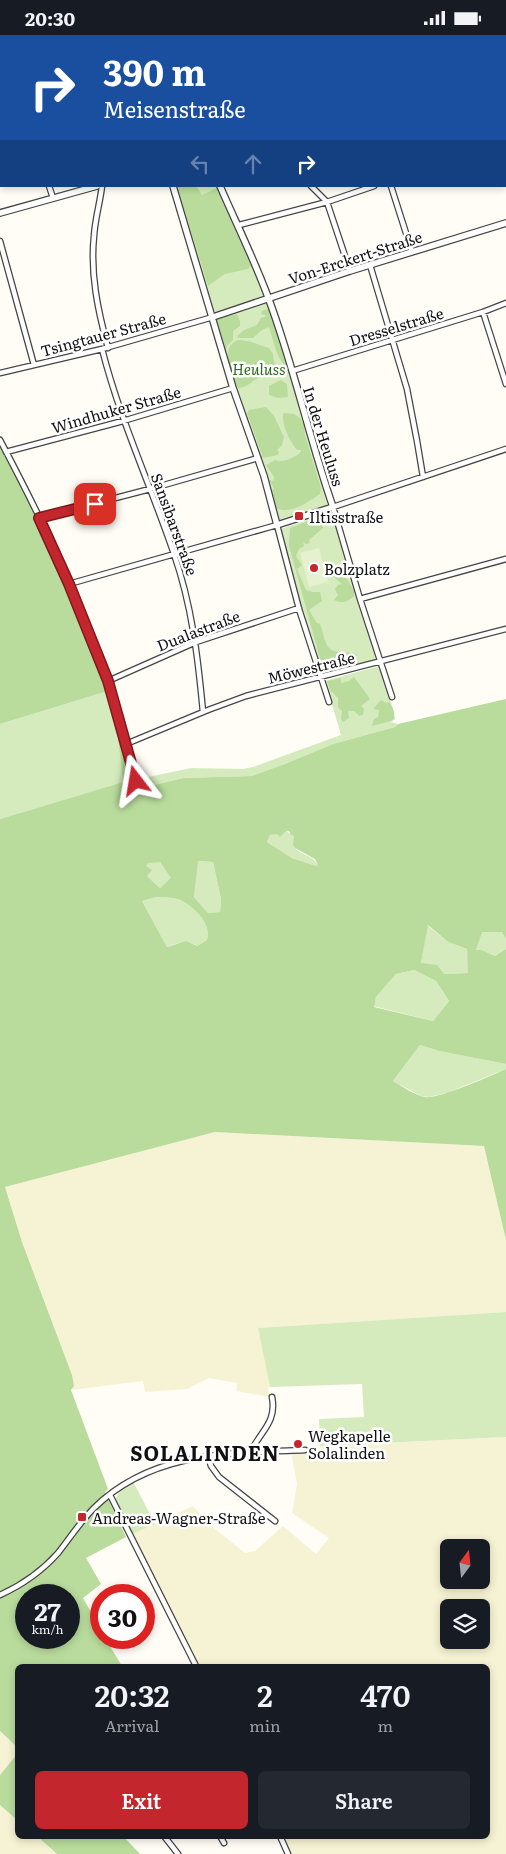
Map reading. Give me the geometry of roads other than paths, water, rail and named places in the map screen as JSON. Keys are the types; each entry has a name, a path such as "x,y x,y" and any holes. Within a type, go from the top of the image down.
{"street":[{"path":"49,187 53,198"},
{"path":"0,213 93,187"},
{"path":"102,187 94,233 92,263 96,298 108,348"},
{"path":"173,187 233,388 269,493 299,608 329,702"},
{"name":"In der Heuluss","path":"220,187 239,225 269,298 360,599 392,697"},
{"path":"312,187 327,202 350,271"},
{"path":"239,225 327,202 371,187"},
{"path":"391,187 412,252"},
{"name":"Von-Erckert-Straße","path":"213,317 350,271 506,223"},
{"path":"0,241 34,365"},
{"path":"370,265 407,389 423,477"},
{"name":"Dresselstraße","path":"292,371 483,312 506,303"},
{"path":"483,312 505,375 506,384"},
{"name":"Tsingtauer Straße","path":"0,373 108,348 213,317"},
{"name":"Sansibarstraße","path":"102,349 123,421 175,555 196,642 203,712"},
{"name":"Windhuker Straße","path":"6,452 123,421 233,388"},
{"path":"0,440 69,584 108,681 136,781"},
{"path":"69,584 277,525 506,449"},
{"path":"39,518 258,458"},
{"path":"360,599 506,559"},
{"name":"Dualastraße","path":"108,681 196,642 299,608"},
{"name":"Möwestraße","path":"126,745 203,712 246,697 506,629"},
{"path":"251,1451 272,1419 274,1409 272,1397"},
{"path":"0,1595 23,1583 47,1565 101,1501 127,1483 162,1466 180,1460 251,1451 305,1450"},
{"path":"208,1456 211,1466 219,1477 275,1521"},
{"path":"110,1495 195,1664"},
{"path":"166,1839 178,1854"},
{"path":"222,1839 224,1843"},
{"path":"281,1839 288,1854"}],"place":[{"name":"Iltisstraße","path":"299,516"},
{"name":"Bolzplatz","path":"314,568"},
{"name":"Wegkapelle Solalinden","path":"298,1444"},
{"name":"Andreas-Wagner-Straße","path":"82,1517"}],"district":[{"name":"SOLALINDEN","path":"205,1452"}],"park label":[{"name":"Heuluss","path":"259,368"}]}
